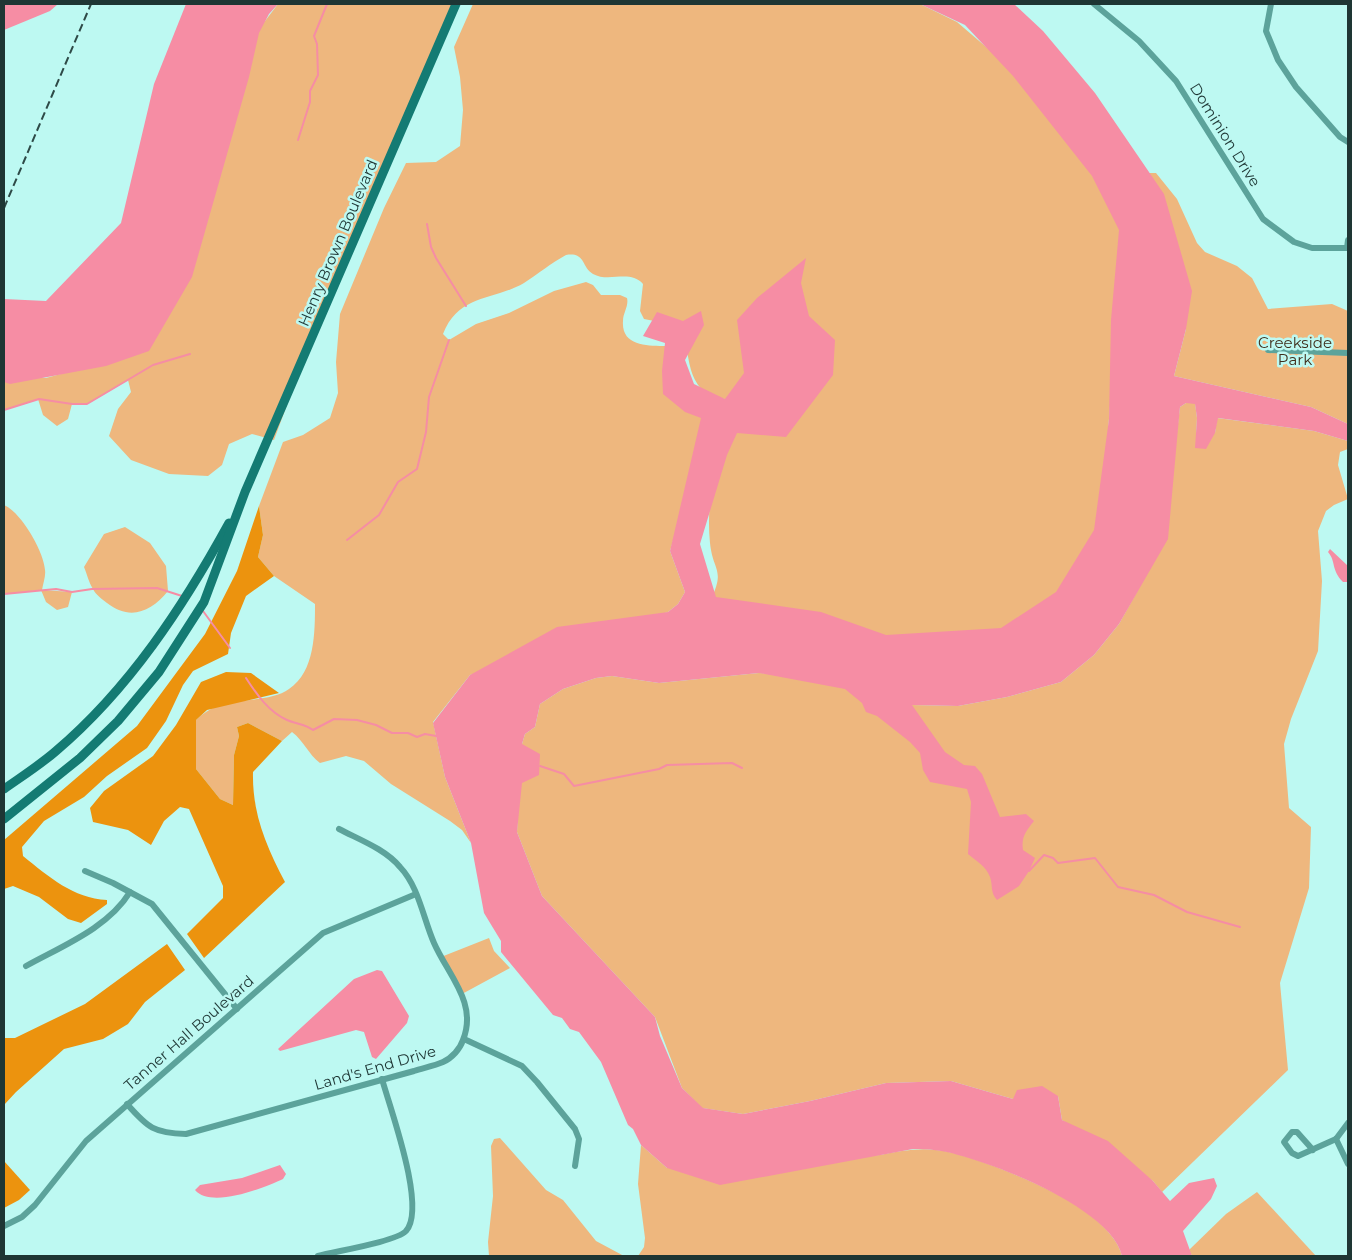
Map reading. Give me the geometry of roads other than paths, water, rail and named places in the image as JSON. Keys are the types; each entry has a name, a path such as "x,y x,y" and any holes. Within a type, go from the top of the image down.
{"main road":[{"name":"Henry Brown Boulevard","path":"4,819 80,758 118,721 158,672 204,602 246,492 456,4"},
{"name":"Henry Brown Boulevard","path":"4,789 56,751 110,698 150,648 198,579 246,492"}],"street":[{"name":"Dominion Drive","path":"1094,4 1139,41 1176,81 1263,219 1294,242 1312,248 1348,248"},
{"path":"1271,4 1266,31 1278,60 1296,87 1340,137 1348,142"},
{"path":"1348,240 1348,248"},
{"path":"1268,350 1348,352"},
{"name":"Land's End Drive","path":"127,1104 148,1125 162,1133 186,1134 444,1062 455,1054 468,1029 468,1012 465,1000 434,943 416,894 402,868 392,858 339,829"},
{"path":"85,871 152,904 237,1009"},
{"path":"26,966 107,919 120,908 130,892"},
{"name":"Tanner Hall Boulevard","path":"4,1226 22,1217 36,1205 86,1141 324,933 416,894"},
{"path":"464,1038 522,1066 537,1082 575,1129 579,1139 576,1166"},
{"path":"318,1256 392,1238 406,1230 412,1219 414,1204 410,1177 382,1079"},
{"path":"1313,1150 1297,1132 1292,1132 1284,1142 1292,1153 1298,1156 1313,1150 1336,1139 1348,1123"},
{"path":"1336,1139 1348,1164"}],"waterway":[{"path":"298,140 310,102 310,91 318,75 317,44 314,36 327,4"},
{"path":"427,224 431,247 436,258 466,306"},
{"path":"347,540 379,515 398,482 417,469 426,432 429,397 449,340"},
{"path":"4,410 39,399 72,404 87,404 153,365 190,354"},
{"path":"4,594 56,589 72,592 92,589 157,588 182,596"},
{"path":"203,611 230,648"},
{"path":"246,678 269,708 281,717 313,730 334,719 357,720 376,725 392,733 408,733 417,737 425,734 436,736"},
{"path":"540,766 564,774 574,786 659,769 667,765 732,763 742,768"},
{"path":"1029,871 1044,855 1053,858 1058,863 1095,858 1118,887 1154,895 1187,912 1240,927"}],"railway":[{"path":"4,208 91,4"}],"park label":[{"name":"Creekside Park","path":"1295,352"}]}
